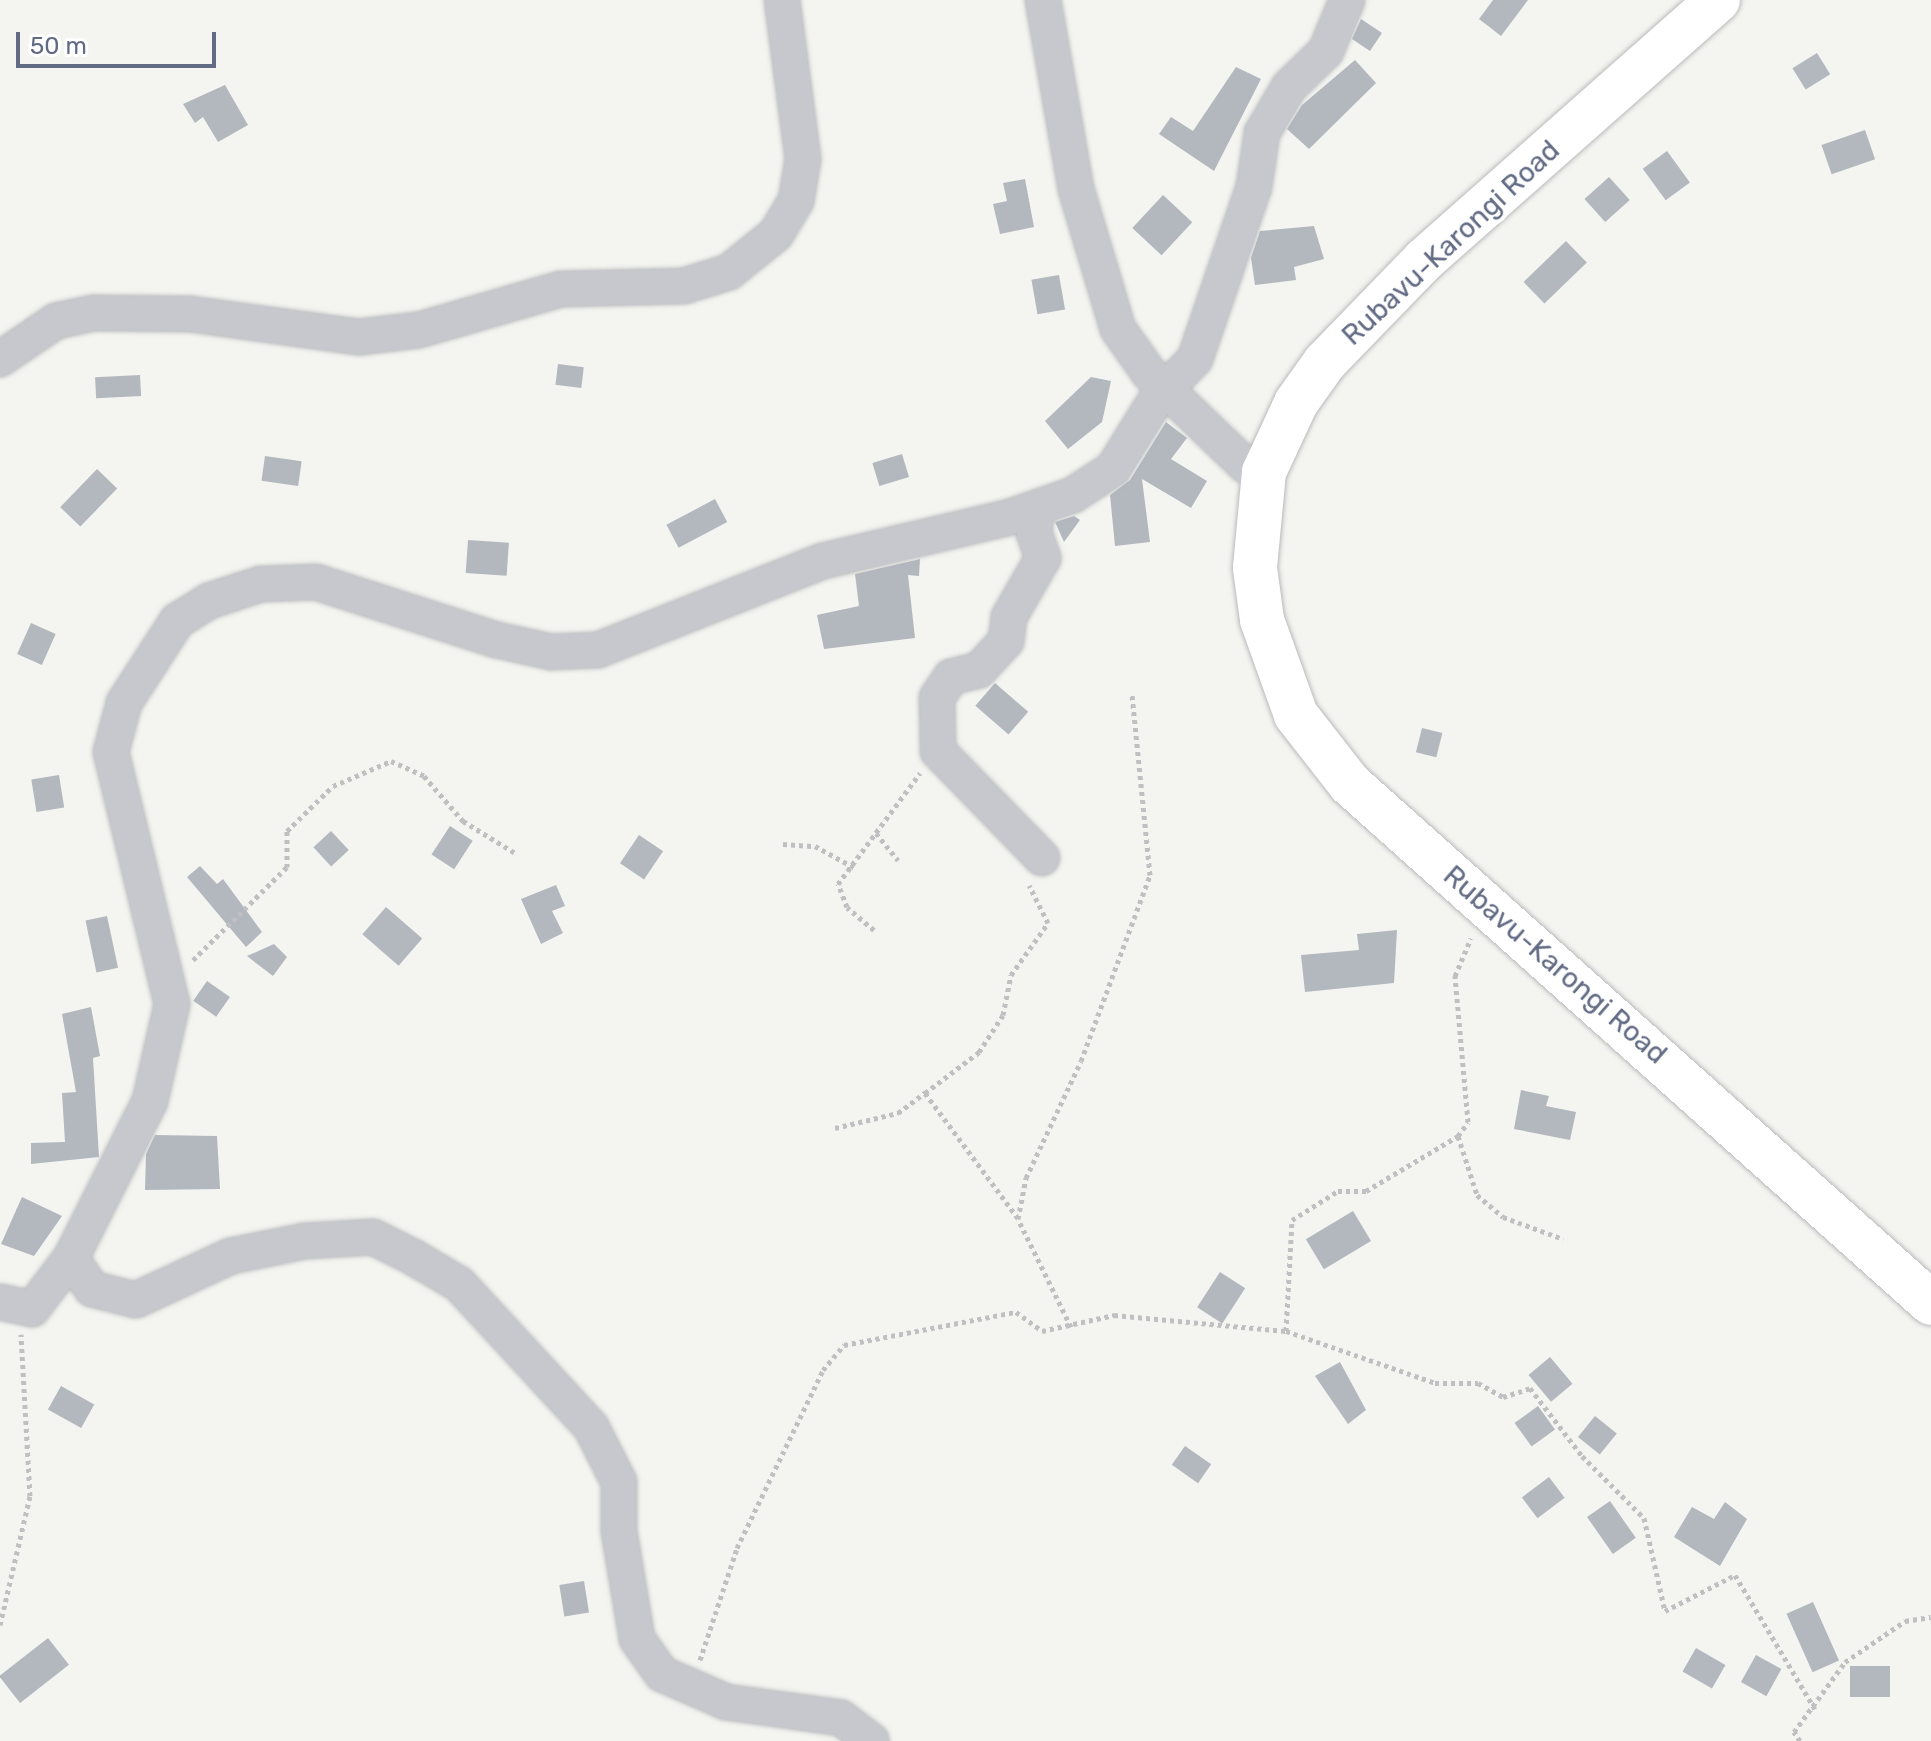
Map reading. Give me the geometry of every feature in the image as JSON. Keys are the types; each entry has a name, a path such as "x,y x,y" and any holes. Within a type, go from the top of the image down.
{"highway":[{"name":"Rubavu-Karongi Road","path":"1718,0 1360,324 1296,403 1264,472 1255,568 1262,620 1296,715 1350,784 1487,914 1657,1052 1931,1303"}],"street":[{"path":"0,359 56,321 93,313 190,314 359,337 419,330 561,289 684,286 729,272 776,234 796,201 803,159 782,0"},
{"path":"1043,0 1094,263 1118,329 1167,389 1245,465 1264,472"},
{"path":"8,1306 32,1309 48,1293 71,1258 150,1101 172,1004 111,752 124,703 148,660 177,621 209,601 261,584 316,582 497,640 551,652 598,650 823,561 1037,508 1113,469 1167,389 1183,377 1207,333 1231,236 1254,187 1262,133 1289,87 1326,51 1347,0"},
{"path":"1037,508 1034,533 1043,558 996,657 951,677 937,698 938,751 1042,858"},
{"path":"71,1258 92,1289 136,1300 231,1256 373,1237 459,1284 591,1427 619,1482 620,1546 637,1639 662,1674 688,1691 841,1718 871,1741"}],"path":[{"path":"1018,1219 1026,1178 1081,1061 1150,875 1132,694"},
{"path":"874,930 847,907 838,884 855,868 876,833 938,751"},
{"path":"172,1004 195,955 287,867 287,831 333,786 391,761 424,776 463,821 515,853"},
{"path":"876,833 898,860"},
{"path":"783,844 815,846 855,868"},
{"path":"835,1128 898,1113 979,1052 1003,1015 1011,975 1048,923 1023,872 1042,858"},
{"path":"1487,914 1455,976 1471,1095 1458,1136 1477,1195 1503,1217 1563,1239"},
{"path":"925,1093 1018,1219 1071,1327"},
{"path":"1286,1331 1292,1220 1338,1191 1366,1191 1458,1136"},
{"path":"0,1625 30,1496 27,1372 8,1306"},
{"path":"688,1691 737,1548 823,1370 844,1345 1016,1312 1042,1331 1114,1315 1286,1331 1435,1383 1478,1383 1503,1397 1530,1388 1582,1456 1644,1518 1665,1611 1735,1575 1815,1709"},
{"path":"1800,1741 1794,1732 1815,1709 1845,1662 1905,1621 1931,1617"}],"building":[{"path":"1493,0 1528,0 1501,36 1479,19"},
{"path":"1361,19 1382,33 1370,51 1352,39"},
{"path":"1817,53 1830,74 1806,90 1792,68"},
{"path":"1355,60 1376,83 1309,149 1287,129 1302,105"},
{"path":"1236,67 1261,79 1214,171 1159,134 1171,117 1193,131"},
{"path":"225,85 248,125 218,142 203,117 195,123 183,104"},
{"path":"1865,130 1875,159 1832,174 1822,145"},
{"path":"1667,151 1690,183 1666,200 1643,169"},
{"path":"1609,177 1630,200 1605,222 1584,199"},
{"path":"1025,179 1034,227 1000,234 993,204 1007,201 1003,183"},
{"path":"1163,195 1192,222 1162,255 1132,228"},
{"path":"1314,226 1324,259 1294,267 1296,280 1255,285 1251,258 1260,231"},
{"path":"1566,241 1587,263 1544,304 1524,282"},
{"path":"1059,275 1065,309 1038,314 1031,280"},
{"path":"558,364 584,367 581,388 555,385"},
{"path":"140,375 141,396 96,398 95,377"},
{"path":"1091,377 1111,381 1102,422 1068,449 1045,421"},
{"path":"1166,422 1187,438 1171,459 1207,481 1191,508 1142,479 1150,542 1115,546 1110,495 1130,480"},
{"path":"902,454 909,477 879,486 872,463"},
{"path":"265,456 302,461 298,486 262,481"},
{"path":"97,469 117,488 80,527 60,507"},
{"path":"715,499 727,522 679,548 666,525"},
{"path":"1074,516 1080,520 1064,542 1055,522"},
{"path":"468,540 509,543 507,576 466,573"},
{"path":"920,559 919,576 908,575 915,638 824,649 817,615 859,606 855,574"},
{"path":"31,623 56,634 42,665 17,654"},
{"path":"995,683 1028,712 1009,735 975,706"},
{"path":"1422,728 1442,733 1436,757 1416,752"},
{"path":"59,775 64,808 37,812 31,779"},
{"path":"450,826 473,841 454,869 431,855"},
{"path":"331,831 349,850 331,866 313,847"},
{"path":"639,835 663,851 644,879 620,863"},
{"path":"200,866 217,884 223,879 262,932 246,947 187,877"},
{"path":"556,885 565,906 552,911 563,933 541,944 521,899"},
{"path":"386,907 422,938 399,966 362,934"},
{"path":"107,916 118,968 97,972 85,921"},
{"path":"1397,930 1394,983 1305,992 1301,955 1359,950 1357,934"},
{"path":"274,944 287,957 273,976 247,956"},
{"path":"207,981 230,997 216,1017 193,1001"},
{"path":"91,1007 100,1056 93,1058 99,1157 31,1164 31,1143 65,1142 62,1093 76,1092 62,1014"},
{"path":"1521,1090 1549,1096 1546,1106 1576,1112 1570,1140 1514,1129"},
{"path":"155,1135 217,1136 220,1189 145,1190 146,1154"},
{"path":"22,1197 62,1216 34,1256 1,1244"},
{"path":"1353,1211 1371,1241 1324,1269 1306,1239"},
{"path":"1220,1272 1245,1288 1222,1324 1197,1307"},
{"path":"1550,1357 1572,1384 1551,1402 1529,1375"},
{"path":"1340,1362 1366,1410 1348,1424 1315,1376"},
{"path":"61,1386 94,1404 81,1428 48,1410"},
{"path":"1538,1406 1555,1429 1532,1447 1515,1423"},
{"path":"1595,1416 1617,1434 1600,1455 1578,1437"},
{"path":"1185,1446 1211,1464 1198,1483 1172,1465"},
{"path":"1549,1477 1565,1498 1537,1518 1522,1497"},
{"path":"1610,1501 1636,1538 1613,1554 1587,1517"},
{"path":"1725,1502 1747,1519 1720,1566 1674,1537 1692,1507 1714,1519"},
{"path":"584,1581 589,1613 564,1617 559,1585"},
{"path":"1813,1602 1839,1660 1813,1672 1787,1614"},
{"path":"48,1638 69,1665 20,1703 0,1676"},
{"path":"1696,1648 1725,1665 1712,1688 1682,1671"},
{"path":"1756,1655 1781,1669 1766,1696 1741,1682"},
{"path":"1850,1666 1890,1666 1890,1697 1850,1697"}]}
